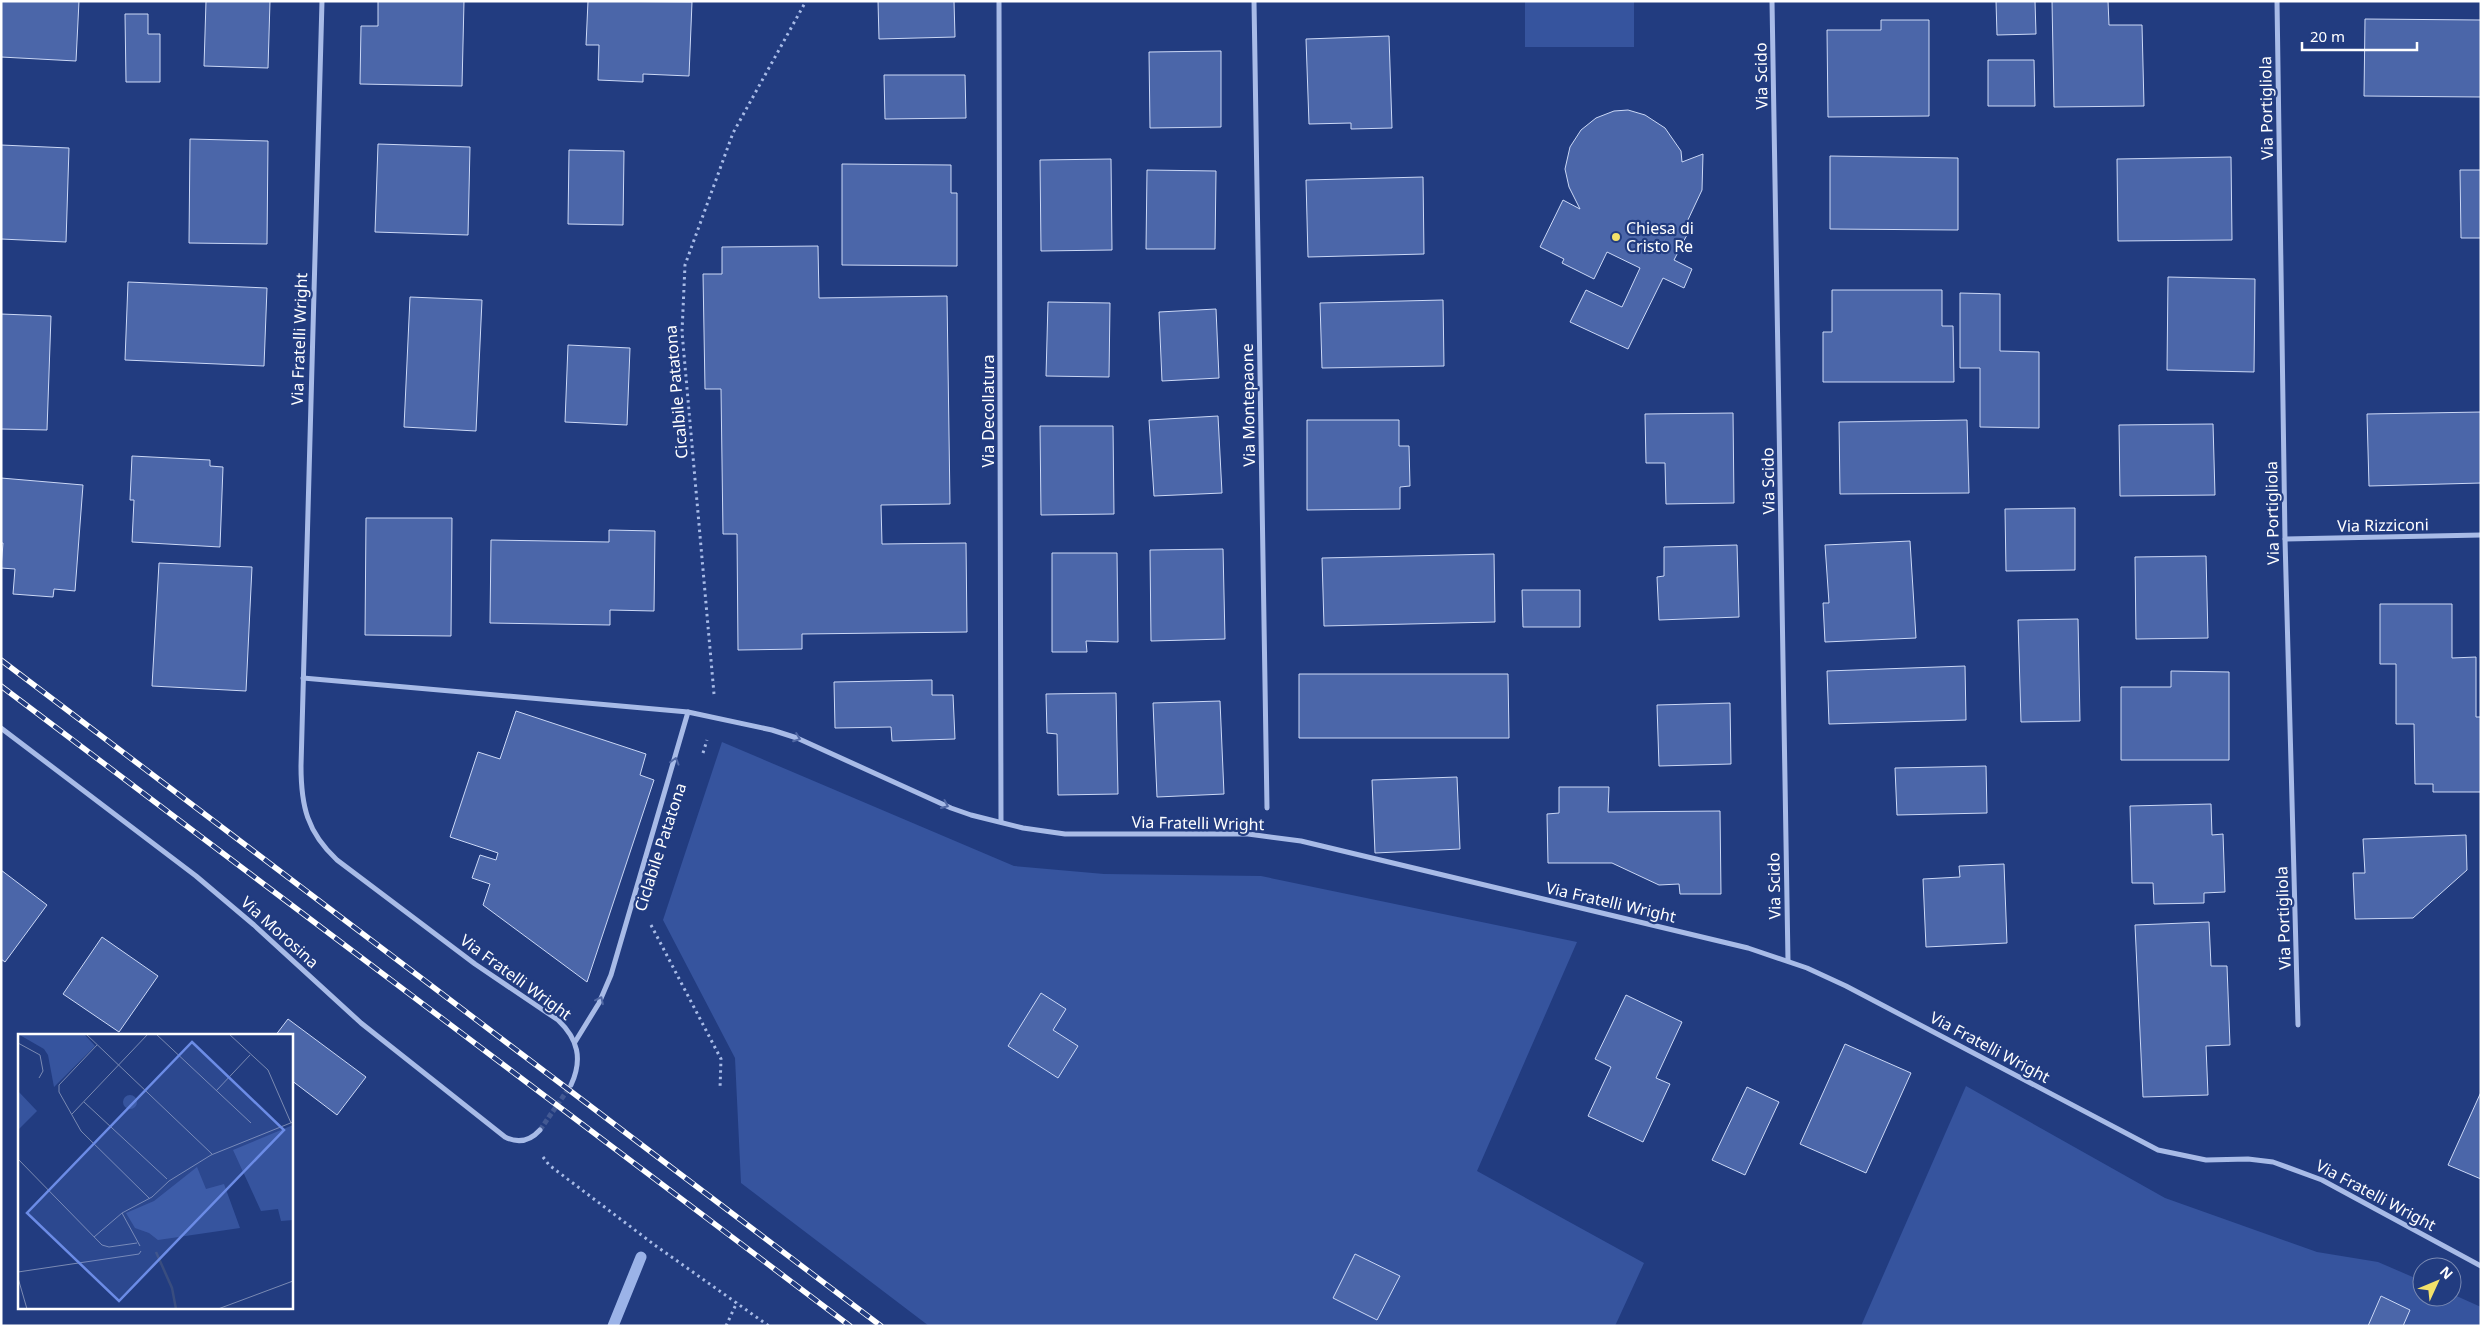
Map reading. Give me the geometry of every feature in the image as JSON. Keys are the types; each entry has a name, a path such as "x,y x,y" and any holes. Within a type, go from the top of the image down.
{"street":[{"name":"Via Fratelli Wright","path":"322,1 303,678 301,789 307,818 321,844 337,860 475,964 558,1020 568,1030 575,1042 599,1003 611,975 688,712"},
{"name":"Via Decollatura","path":"999,1 1001,822"},
{"name":"Via Montepaone","path":"1254,1 1267,808"},
{"name":"Via Scido","path":"1772,1 1788,961"},
{"name":"Via Portigliola","path":"2277,1 2285,539 2298,1025"},
{"name":"Via Rizziconi","path":"2285,539 2481,536"},
{"name":"Via Fratelli Wright","path":"303,678 688,712 797,738 951,808 1023,828 1065,834 1269,836 1396,862 1728,942 1788,961 1864,995 2158,1150 2194,1159 2248,1159 2273,1162 2299,1170 2322,1180 2481,1266"},
{"name":"Via Morosina","path":"1,728 196,876 248,919 361,1023 436,1085 505,1137 512,1141 528,1139"},
{"path":"572,1085 578,1067 578,1054 575,1042"},
{"path":"528,1139 540,1130"}],"path":[{"name":"Cicalbile Patatona","path":"714,718 682,332 685,265 733,133 806,1"},
{"path":"702,754 714,718"},
{"name":"Ciclabile Patatona","path":"648,921 720,1059 720,1089"},
{"path":"528,1139 549,1164 656,1246 769,1326"},
{"path":"726,1326 736,1302"}],"shaded area":[{"path":"1525,1 1634,1 1634,47 1525,47"},
{"path":"722,742 1014,866 1104,874 1261,876 1577,942 1477,1171 1644,1263 1615,1326 929,1326 741,1183 735,1058 663,920"},
{"path":"1966,1086 2165,1198 2317,1252 2378,1262 2412,1277 2412,1307 2462,1307 2462,1298 2481,1307 2481,1326 1861,1326"}],"building":[{"path":"1,1 79,1 76,61 1,57"},
{"path":"206,1 270,1 268,68 204,66"},
{"path":"378,1 464,1 462,86 360,84 361,26 378,26"},
{"path":"588,1 692,2 689,76 643,74 643,82 598,80 599,45 586,45"},
{"path":"878,1 954,1 955,37 879,39"},
{"path":"1996,1 2035,1 2036,34 1997,35"},
{"path":"2052,1 2108,1 2109,25 2142,25 2144,106 2054,107"},
{"path":"125,14 148,14 148,34 160,34 160,82 126,82"},
{"path":"2365,19 2481,20 2481,97 2364,96"},
{"path":"1881,20 1929,20 1929,116 1828,117 1827,30 1881,30"},
{"path":"1389,36 1392,128 1351,129 1351,123 1309,124 1306,39"},
{"path":"1221,51 1221,127 1150,128 1149,52"},
{"path":"1988,60 2034,60 2035,106 1988,106"},
{"path":"884,75 965,75 966,118 885,119"},
{"name":"Chiesa di Cristo Re","path":"1628,110 1645,115 1665,128 1681,151 1682,162 1703,154 1702,190 1686,224 1691,227 1674,260 1692,269 1684,288 1663,278 1628,349 1570,322 1586,290 1622,307 1640,268 1607,252 1594,279 1562,263 1564,259 1540,247 1563,200 1580,209 1569,187 1565,169 1570,147 1581,130 1596,118 1614,111"},
{"path":"190,139 268,141 267,244 189,243"},
{"path":"378,144 470,147 468,235 375,232"},
{"path":"1,145 69,148 66,242 1,239"},
{"path":"569,150 624,151 623,225 568,224"},
{"path":"1830,156 1958,158 1958,230 1830,229"},
{"path":"2231,157 2232,240 2118,241 2117,159"},
{"path":"1111,159 1112,250 1041,251 1040,160"},
{"path":"842,164 951,165 951,193 957,193 957,266 842,265"},
{"path":"1147,170 1216,171 1215,249 1146,249"},
{"path":"2460,170 2481,170 2481,238 2461,238"},
{"path":"1423,177 1424,254 1308,257 1306,180"},
{"path":"818,246 819,298 947,296 950,504 881,505 882,544 966,543 967,632 802,634 802,649 738,650 737,534 723,534 721,389 705,389 703,274 722,274 722,247"},
{"path":"2168,277 2255,279 2254,372 2167,370"},
{"path":"128,282 267,288 264,366 125,360"},
{"path":"1832,290 1942,290 1942,326 1953,326 1954,382 1823,382 1823,332 1832,332"},
{"path":"1960,293 2000,294 2000,351 2039,352 2039,428 1980,427 1980,368 1960,368"},
{"path":"410,297 482,300 476,431 404,427"},
{"path":"1443,300 1444,366 1322,368 1320,303"},
{"path":"1048,302 1110,303 1109,377 1046,376"},
{"path":"1216,309 1219,378 1162,381 1159,312"},
{"path":"1,314 51,316 47,430 1,429"},
{"path":"568,345 630,348 627,425 565,422"},
{"path":"2481,412 2481,483 2369,486 2367,414"},
{"path":"1733,413 1734,503 1666,504 1665,463 1646,463 1645,414"},
{"path":"1218,416 1222,493 1154,496 1149,420"},
{"path":"1307,420 1399,420 1399,446 1409,446 1410,486 1400,487 1400,509 1307,510"},
{"path":"1967,420 1969,493 1840,494 1839,422"},
{"path":"2213,424 2215,495 2120,496 2119,425"},
{"path":"1040,426 1113,426 1114,514 1041,515"},
{"path":"132,456 210,460 210,466 223,467 220,547 132,542 134,500 130,500"},
{"path":"1,478 83,485 75,591 54,589 53,597 13,594 15,569 1,568 3,543 1,543"},
{"path":"2075,508 2075,570 2006,571 2005,509"},
{"path":"366,518 452,518 451,636 365,635"},
{"path":"609,530 655,531 654,611 610,610 610,625 490,623 491,540 609,542"},
{"path":"1910,541 1916,638 1825,642 1823,603 1829,603 1825,545"},
{"path":"1737,545 1739,617 1659,620 1657,577 1664,576 1664,547"},
{"path":"1223,549 1225,639 1151,641 1150,550"},
{"path":"1052,553 1117,553 1118,642 1086,641 1087,652 1052,652"},
{"path":"1494,554 1495,622 1324,626 1322,558"},
{"path":"2206,556 2208,638 2136,639 2135,557"},
{"path":"159,563 252,567 246,691 152,686"},
{"path":"1522,590 1580,590 1580,627 1523,627"},
{"path":"2380,604 2452,604 2452,658 2476,657 2476,717 2481,717 2481,792 2433,792 2433,784 2415,784 2414,724 2396,724 2396,664 2380,664"},
{"path":"2078,619 2080,721 2021,722 2018,620"},
{"path":"1965,666 1966,720 1829,724 1827,671"},
{"path":"2171,671 2229,672 2229,760 2121,760 2121,687 2171,687"},
{"path":"1299,674 1508,674 1509,738 1299,738"},
{"path":"932,680 932,695 953,695 955,739 892,741 891,727 835,728 834,682"},
{"path":"1116,693 1118,794 1058,795 1057,734 1047,733 1046,694"},
{"path":"1220,701 1224,794 1157,797 1153,703"},
{"path":"1730,703 1731,764 1659,766 1657,705"},
{"path":"516,711 646,754 640,775 654,780 587,982 483,905 490,884 472,878 480,855 496,860 498,853 450,837 478,752 500,759"},
{"path":"1986,766 1987,813 1897,815 1895,768"},
{"path":"1457,777 1460,849 1375,853 1372,780"},
{"path":"1559,787 1609,787 1608,812 1720,811 1721,894 1680,894 1679,884 1659,885 1612,863 1548,863 1547,814 1559,813"},
{"path":"2211,804 2212,835 2223,834 2225,892 2204,893 2204,903 2154,904 2153,883 2132,883 2130,806"},
{"path":"2466,835 2467,870 2413,918 2355,919 2353,873 2365,873 2363,839"},
{"path":"2004,864 2007,943 1926,947 1923,879 1960,877 1959,866"},
{"path":"1,870 47,905 5,962 1,959"},
{"path":"2209,922 2211,966 2227,966 2230,1045 2206,1046 2208,1095 2143,1097 2135,925"},
{"path":"102,937 158,976 119,1032 63,994"},
{"path":"1041,993 1066,1009 1053,1030 1078,1046 1058,1078 1008,1046"},
{"path":"1626,995 1682,1022 1656,1078 1670,1084 1643,1142 1588,1116 1611,1067 1595,1059"},
{"path":"288,1019 366,1077 337,1115 292,1081 292,1034 277,1034"},
{"path":"1845,1044 1911,1073 1866,1173 1800,1144"},
{"path":"1747,1087 1779,1102 1745,1175 1712,1160"},
{"path":"2481,1092 2481,1179 2448,1165"},
{"path":"1355,1254 1400,1276 1377,1320 1333,1298"},
{"path":"2381,1296 2410,1310 2403,1326 2368,1326"}],"waterway":[{"path":"613,1326 641,1257"}],"tunnel":[{"path":"540,1130 571,1085"}],"railway":[{"path":"1,660 881,1326"},
{"path":"1,686 850,1326"}],"place":[{"name":"Chiesa di Cristo Re","path":"1616,237"}]}
